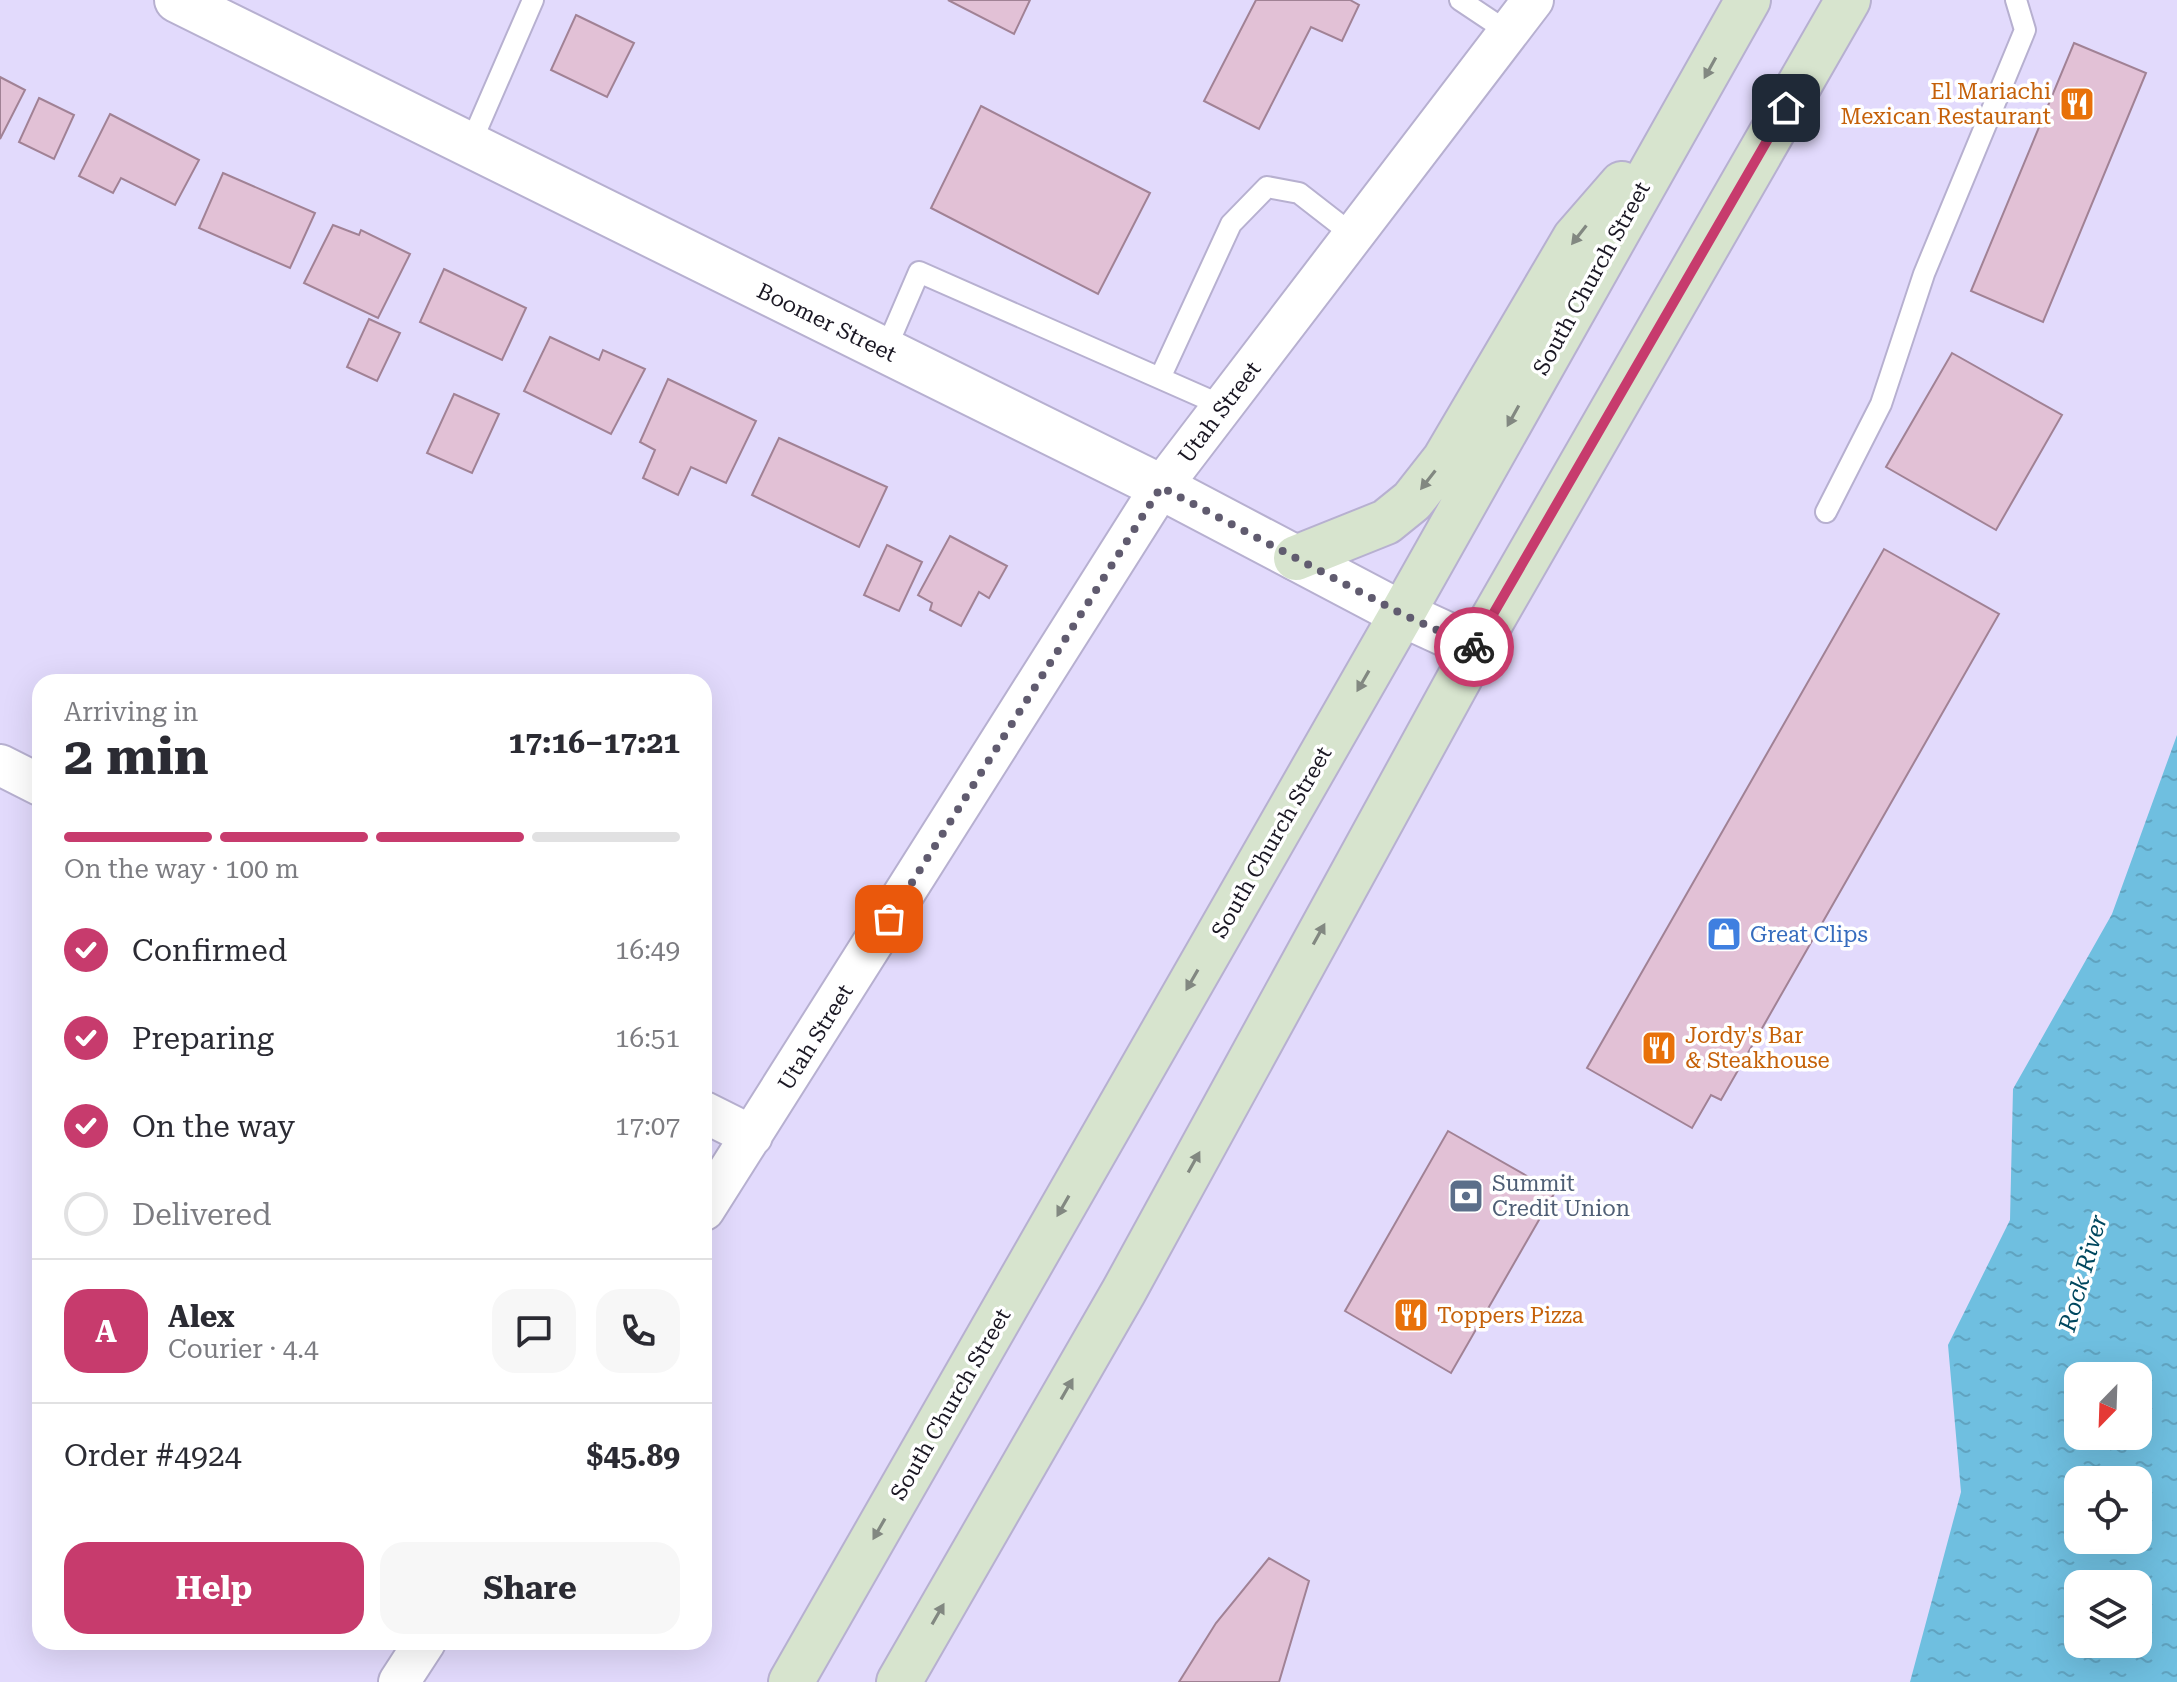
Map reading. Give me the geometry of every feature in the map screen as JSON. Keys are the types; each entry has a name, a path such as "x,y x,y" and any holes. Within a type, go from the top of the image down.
{"main road":[{"name":"South Church Street","path":"791,1682 1402,614 1748,0"},
{"path":"899,1682 1124,1291 1476,648 1848,0"},
{"path":"1296,558 1386,522 1412,501 1445,459 1575,238 1685,113"}],"street":[{"name":"Boomer Street","path":"177,0 1161,487 1402,614 1476,648"},
{"name":"Utah Street","path":"712,1198 1161,487 1533,0"},
{"path":"0,765 32,781"},
{"path":"712,1116 752,1136"},
{"path":"399,1682 420,1650"}],"lane":[{"path":"470,145 533,0"},
{"path":"1460,0 1508,32"},
{"path":"1826,512 1881,404 1924,274 2025,30 2016,0"},
{"path":"1160,378 1231,224 1267,187 1299,193 1353,235"},
{"path":"885,351 919,272 1223,406"}],"water":[{"name":"Rock River","path":"2177,735 2177,1682 1910,1682 1961,1492 1948,1345 2010,1220 2013,1089 2112,914"}],"building":[{"path":"948,0 1030,0 1014,34"},
{"path":"1256,0 1350,0 1359,5 1342,41 1311,27 1259,129 1204,101"},
{"path":"576,15 634,43 607,97 551,70"},
{"path":"2074,43 2146,73 2043,322 1971,291"},
{"path":"0,77 25,90 0,139"},
{"path":"39,98 74,115 54,159 19,142"},
{"path":"981,106 1150,193 1098,294 931,208"},
{"path":"110,114 199,160 175,205 121,178 113,193 79,176"},
{"path":"223,173 315,213 290,268 199,228"},
{"path":"333,225 359,235 361,230 410,254 378,318 304,283"},
{"path":"444,269 526,308 502,360 420,322"},
{"path":"369,319 400,333 377,381 347,367"},
{"path":"550,337 599,360 603,350 645,369 611,434 524,391"},
{"path":"1952,353 2062,415 1996,530 1886,467"},
{"path":"668,379 756,421 726,483 691,467 678,495 643,478 655,450 640,442"},
{"path":"454,394 499,414 472,473 427,453"},
{"path":"779,438 887,487 859,547 752,495"},
{"path":"950,536 1007,566 989,598 979,592 961,626 930,610 932,603 918,595"},
{"path":"887,545 922,562 899,611 864,595"},
{"path":"1884,549 1999,614 1721,1100 1711,1095 1692,1128 1587,1068"},
{"path":"1448,1131 1555,1192 1451,1373 1345,1311"},
{"path":"1269,1558 1309,1581 1279,1682 1179,1682 1216,1623"}],"way so far":[{"path":"889,919 1161,487 1402,614 1474,647"}],"place":[{"name":"El Mariachi Mexican Restaurant","path":"2077,104"},
{"name":"Great Clips","path":"1724,934"},
{"name":"Jordy's Bar & Steakhouse","path":"1659,1048"},
{"name":"Summit Credit Union","path":"1466,1196"},
{"name":"Toppers Pizza","path":"1411,1315"}],"route":[{"path":"1474,647 1786,108"}]}
